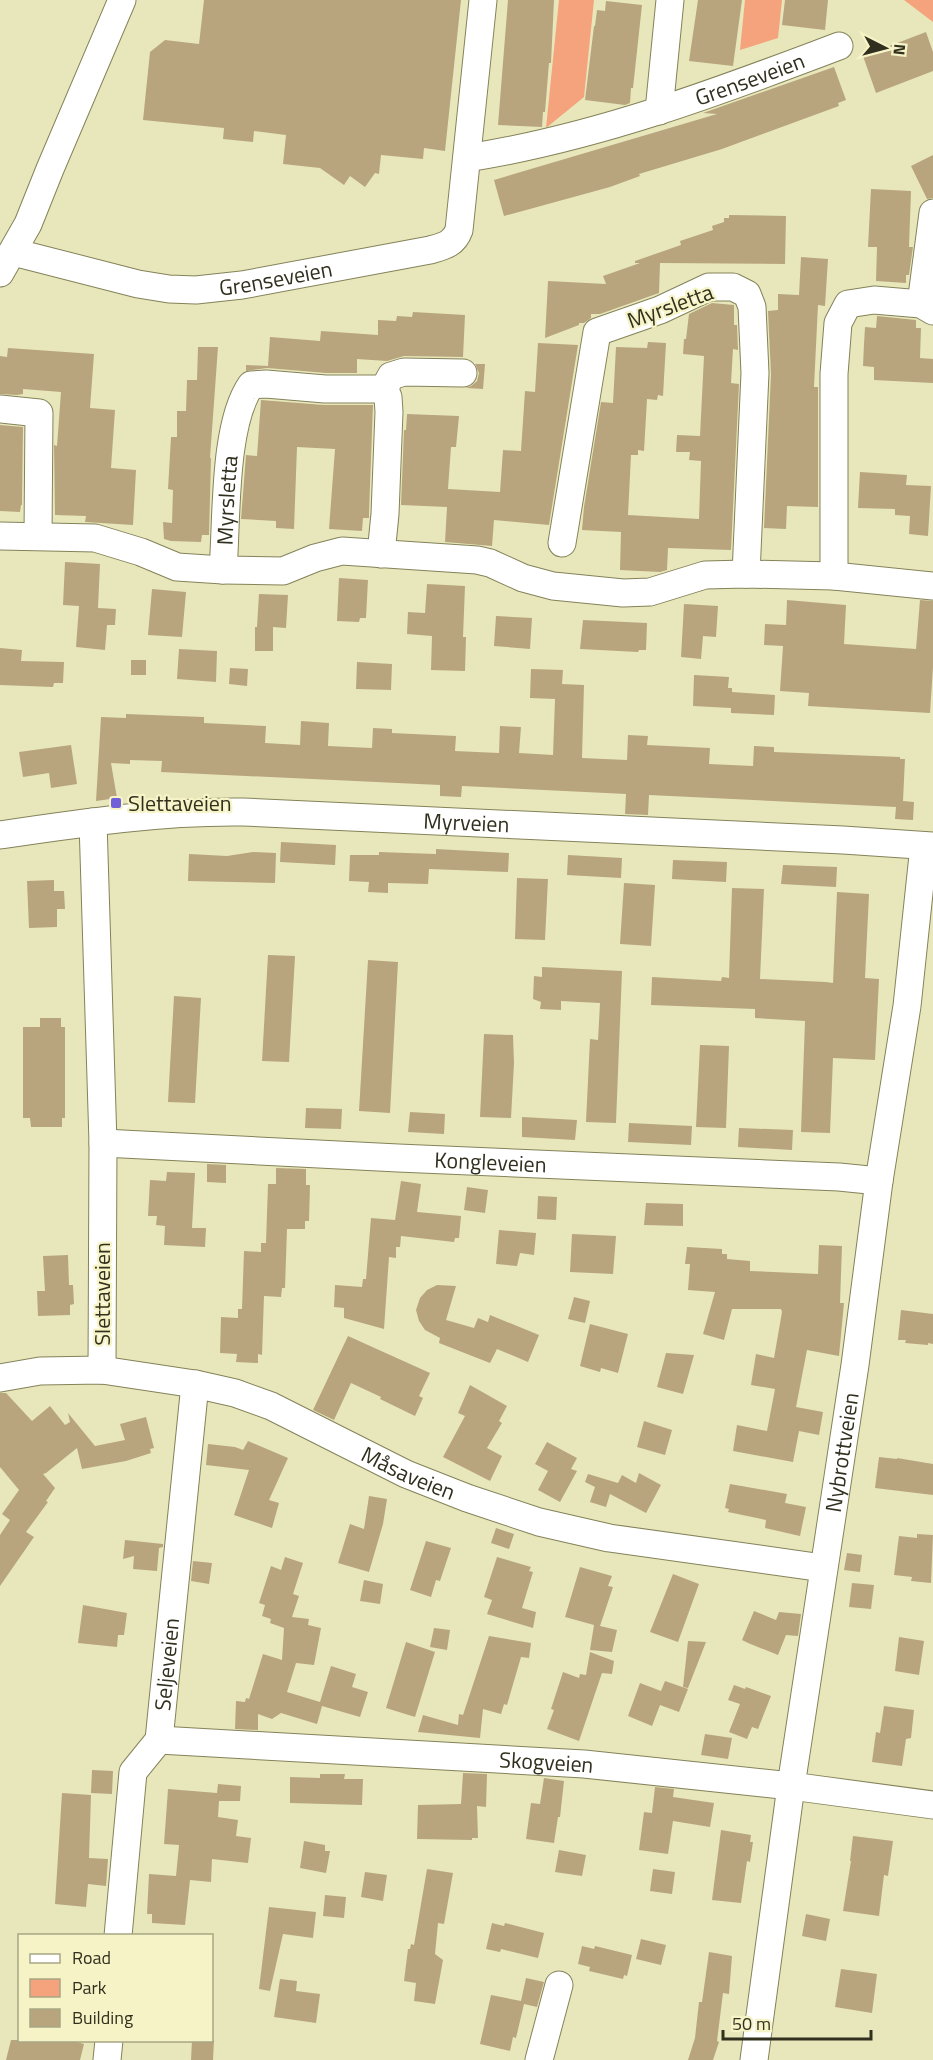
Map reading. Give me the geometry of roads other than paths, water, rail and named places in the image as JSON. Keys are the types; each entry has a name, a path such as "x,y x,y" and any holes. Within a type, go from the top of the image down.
{"street":[{"name":"Grenseveien","path":"122,0 28,224 7,262 169,289 196,290 242,285 430,250 443,246 456,238 459,230 483,0"},
{"name":"Grenseveien","path":"660,111 670,0"},
{"name":"Grenseveien","path":"467,158 512,151 660,111 839,46"},
{"path":"834,576 834,374 838,323 848,304 874,300 927,307 933,213"},
{"name":"Myrsletta","path":"562,543 597,332 660,310 709,287 733,287 747,294 753,318 755,373 746,574"},
{"path":"381,554 390,412 388,397 384,389 391,376 404,372 463,374"},
{"name":"Myrsletta","path":"224,570 230,458 234,430 242,403 251,385 384,389"},
{"path":"0,409 39,413 39,536"},
{"name":"Myrsletta","path":"0,536 95,538 141,552 177,567 224,570 283,570 342,551 477,560 490,563 523,578 553,586 623,592 650,592 705,575 746,574 834,576 933,586"},
{"name":"Myrveien","path":"0,835 188,812 262,813 929,846"},
{"name":"Slettaveien","path":"93,822 103,1143 102,1370"},
{"name":"Nybrottveien","path":"754,2060 791,1786 855,1365 879,1181 907,1006 929,846"},
{"name":"Kongleveien","path":"103,1143 410,1159 839,1177 879,1181"},
{"name":"Måsaveien","path":"0,1378 40,1371 102,1370 195,1384 235,1393 271,1406 406,1474 466,1498 539,1522 609,1538 823,1568"},
{"name":"Seljeveien","path":"118,1934 133,1772 159,1740 195,1384"},
{"name":"Skogveien","path":"159,1740 584,1764 791,1786 933,1805"},
{"path":"539,2060 559,1984"},
{"path":"107,2060 109,2042"}],"place":[{"name":"Slettaveien","path":"116,803"}]}
